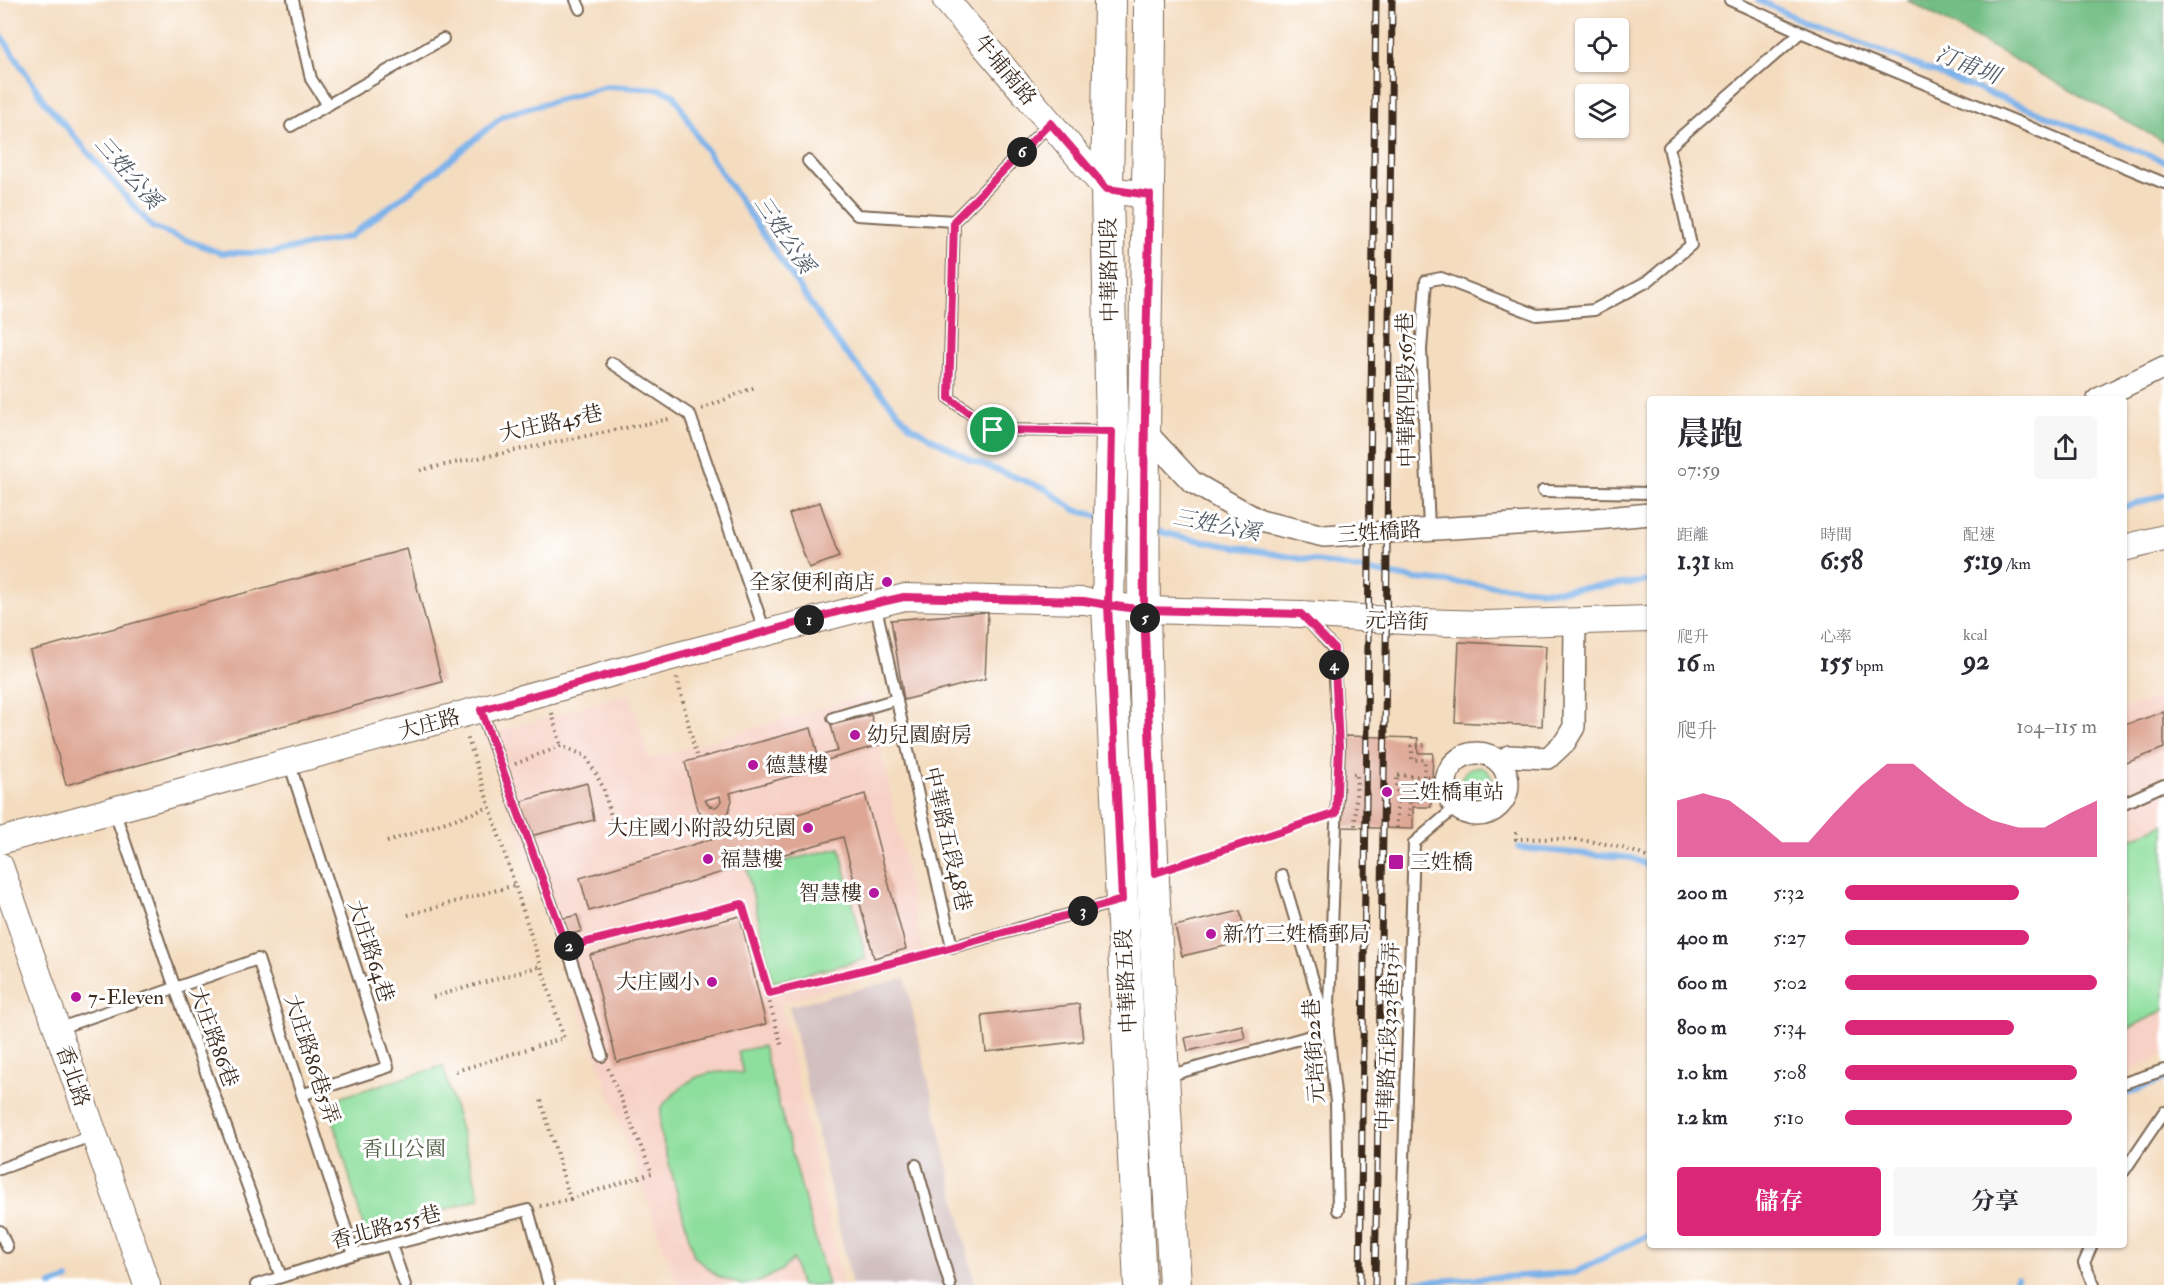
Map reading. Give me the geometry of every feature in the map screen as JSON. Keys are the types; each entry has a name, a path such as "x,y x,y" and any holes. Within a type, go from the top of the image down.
{"main road":[{"name":"中華路四段","path":"1110,0 1107,189 1112,432"},
{"name":"中華路四段","path":"1143,429 1150,195 1150,0"},
{"path":"1143,429 1144,610"},
{"path":"1108,605 1112,432"},
{"name":"中華路五段","path":"1108,605 1140,1285"},
{"name":"中華路五段","path":"1144,610 1163,1077 1175,1285"}],"street":[{"name":"牛埔南路","path":"946,0 1107,189"},
{"path":"1107,189 1150,195"},
{"path":"2104,396 2164,367"},
{"name":"三姓橋路","path":"1143,429 1192,482 1260,520 1324,536 1647,514"},
{"path":"2127,547 2164,538"},
{"name":"大庄路","path":"0,841 671,657 904,597 1084,601 1144,610"},
{"name":"元培街","path":"1144,610 1301,614 1419,622 1575,622 1647,619"},
{"path":"1500,763 1509,756 1548,758 1564,742 1574,727 1575,622"},
{"path":"1473,753 1483,753 1500,763 1508,782 1502,802 1485,814 1475,815 1456,807 1446,789 1449,770 1455,762 1473,753"},
{"name":"香北路","path":"0,866 147,1285"}],"lane":[{"path":"293,0 311,79 328,105"},
{"path":"1730,0 1801,32 2164,183"},
{"name":"中華路四段567巷","path":"1429,528 1421,350 1426,281 1441,278 1538,315 1594,310 1648,281 1691,245 1668,147 1801,32"},
{"path":"291,126 443,39"},
{"path":"1050,123 954,221 949,398 993,430 1112,432"},
{"path":"808,161 857,215 954,221"},
{"path":"612,363 690,415 766,632"},
{"path":"1543,491 1647,493"},
{"name":"中華路五段48巷","path":"875,603 952,947 1122,900"},
{"name":"元培街22巷","path":"1301,614 1334,648 1339,747 1328,1031 1336,1102 1338,1210"},
{"path":"833,718 897,699"},
{"path":"471,712 503,769 567,947 602,1056"},
{"name":"大庄路64巷","path":"289,762 388,1067 304,1094"},
{"path":"2127,802 2164,785"},
{"name":"中華路五段323巷13弄","path":"1400,1285 1414,843 1456,807"},
{"name":"大庄路86巷","path":"114,810 175,988 281,1277"},
{"path":"1163,1077 1328,1031 1282,875"},
{"name":"大庄路86巷5弄","path":"175,988 258,959 304,1094 354,1254"},
{"path":"57,1029 175,988"},
{"path":"2127,1082 2164,1070"},
{"path":"2127,1167 2164,1112"},
{"path":"0,1169 94,1135"},
{"path":"916,1165 950,1285"},
{"path":"528,1210 549,1285"},
{"name":"香北路255巷","path":"256,1285 354,1254 528,1210"},
{"path":"0,1231 7,1247"},
{"path":"391,1245 405,1285"},
{"path":"2091,1248 2084,1263 2094,1285"}],"path":[{"name":"大庄路45巷","path":"420,470 690,415 755,387"},
{"path":"671,657 696,755"},
{"path":"547,692 561,746"},
{"path":"456,1071 564,1038 490,807 471,712"},
{"path":"1409,816 1410,800 1423,801 1425,760 1412,760 1412,746 1425,745"},
{"path":"503,769 561,746 586,756 603,787 615,831"},
{"path":"1355,827 1357,774"},
{"path":"1397,828 1397,775 1440,778"},
{"path":"387,842 490,807"},
{"path":"1155,873 1336,813"},
{"path":"1516,832 1516,839 1560,838 1634,850 1647,857"},
{"path":"408,915 515,885"},
{"path":"567,947 742,904 769,993 782,1047"},
{"path":"769,993 952,947"},
{"path":"433,997 541,966"},
{"path":"528,1210 652,1173 602,1056"},
{"path":"541,1100 570,1199"}],"shaded area":[{"name":"大庄國小","path":"630,693 649,759 870,694 925,963 780,1002 843,1285 677,1285 484,736"},
{"path":"2164,695 2164,1054 2127,1072 2127,708"},
{"path":"905,978 975,1285 852,1285 789,1006"}],"green space":[{"path":"1907,0 2164,0 2164,142"},
{"path":"1477,767 1488,772 1493,783 1488,794 1477,799 1466,794 1461,783 1466,772"},
{"path":"2164,824 2164,1010 2127,1029 2127,841"},
{"path":"840,848 866,959 773,982 747,870"},
{"path":"763,1046 828,1285 800,1285 793,1259 782,1270 761,1281 742,1285 717,1276 694,1256 660,1130 661,1107 688,1082 697,1077 716,1072 743,1073 738,1051"},
{"name":"香山公園","path":"443,1066 480,1198 366,1236 328,1101"}],"building":[{"path":"820,502 839,557 809,568 789,514"},
{"path":"407,549 442,682 66,785 30,651"},
{"path":"988,612 985,679 904,700 891,620"},
{"path":"1459,642 1546,646 1542,726 1455,722"},
{"path":"2164,712 2164,748 2127,763 2127,724"},
{"path":"871,715 879,745 820,762 821,768 730,793 732,800 728,814 734,833 865,794 906,949 874,958 843,837 589,911 580,878 712,839 707,818 697,809 685,762 811,728 818,756 838,751 831,725","holes":["720,796 721,802 716,807 709,806 705,800"]},
{"name":"三姓橋車站","path":"1345,736 1418,738 1418,753 1433,753 1431,807 1413,807 1413,829 1342,827"},
{"path":"587,783 594,820 530,836 522,801"},
{"name":"新竹三姓橋郵局","path":"1240,911 1247,941 1182,956 1175,926"},
{"path":"577,915 582,931 566,936 561,919"},
{"path":"740,916 766,1024 617,1062 590,955"},
{"path":"1079,1004 1083,1041 986,1052 982,1015"},
{"path":"1242,1025 1245,1038 1188,1051 1185,1038"}],"waterway":[{"name":"汀甫圳","path":"1758,0 1805,22 2164,161"},
{"name":"三姓公溪","path":"0,34 45,102 152,227 221,253 271,253 349,237 433,174 504,115 607,86 659,89 674,95 700,141 838,344 910,426 971,460 1046,489 1075,510 1102,517"},
{"name":"三姓公溪","path":"2127,506 2164,495"},
{"name":"三姓公溪","path":"1152,530 1190,539 1415,579 1553,591 1647,581"},
{"path":"1519,848 1633,858 1647,865"},
{"name":"汀甫圳","path":"2127,1094 2164,1079"},
{"path":"1416,1282 1574,1273 1647,1236"},
{"name":"汀甫圳","path":"2014,1285 2017,1278"},
{"path":"51,1285 68,1279"}],"railway":[{"path":"1360,1285 1376,0"},
{"path":"1375,1285 1386,663 1392,0"}],"place":[{"name":"全家便利商店","path":"887,582"},
{"name":"幼兒園廚房","path":"855,735"},
{"name":"德慧樓","path":"753,765"},
{"name":"三姓橋車站","path":"1387,792"},
{"name":"大庄國小附設幼兒園","path":"808,828"},
{"name":"福慧樓","path":"708,859"},
{"name":"三姓橋","path":"1396,862"},
{"name":"智慧樓","path":"874,893"},
{"name":"新竹三姓橋郵局","path":"1211,934"},
{"name":"大庄國小","path":"712,982"},
{"name":"7-Eleven","path":"76,997"}],"route":[{"path":"993,430 949,398 954,221 1050,123 1107,189 1150,195 1143,429 1144,610 1155,873 1336,813 1339,747 1334,648 1301,614 1144,610 1108,605 1122,900 928,954 769,993 742,904 567,947 481,710 841,611 904,597 1084,601 1108,605 1112,432 993,430"}]}
